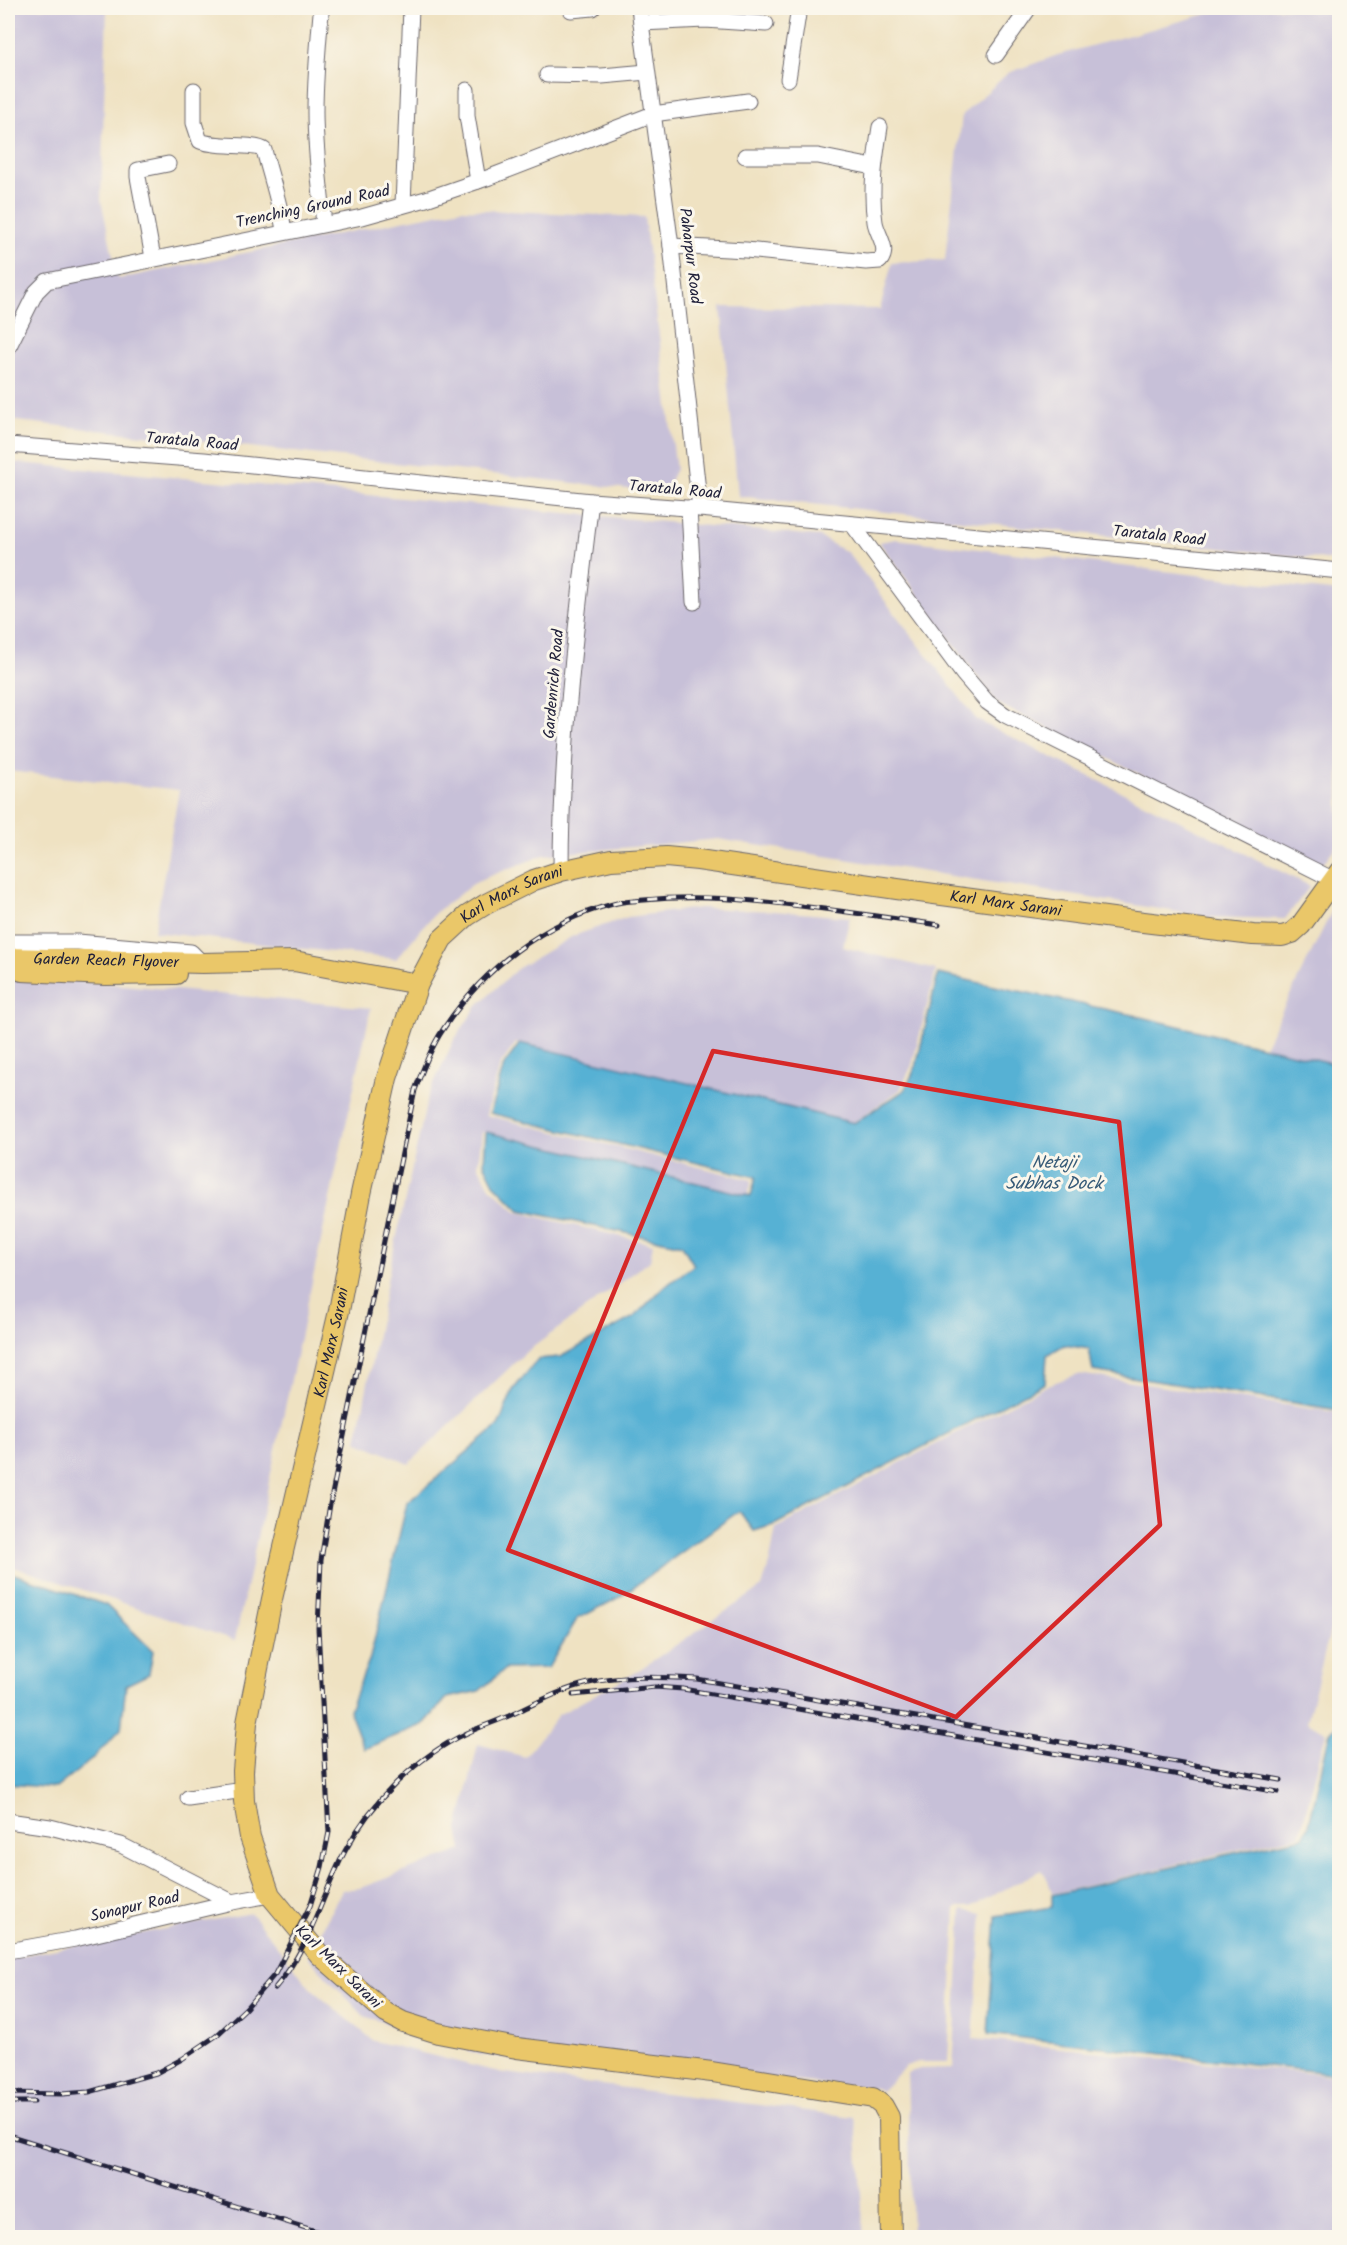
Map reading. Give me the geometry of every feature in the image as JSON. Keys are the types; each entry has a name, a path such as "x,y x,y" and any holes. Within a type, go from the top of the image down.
{"main road":[{"name":"Karl Marx Sarani","path":"891,2238 889,2117 883,2106 873,2098 712,2072 517,2048 420,2028 386,2013 320,1955 270,1895 250,1837 243,1772 247,1723 272,1599 339,1311 361,1194 387,1078 418,984 442,939 467,916 534,880 561,871 611,860 666,857 698,860 1157,924 1252,935 1282,936 1292,933 1300,925 1337,875"},
{"name":"Garden Reach Flyover","path":"8,958 106,967"},
{"name":"Garden Reach Flyover","path":"8,971 106,967 294,972 323,968 418,984"}],"street":[{"path":"404,206 411,8"},
{"path":"571,10 593,8"},
{"path":"788,79 799,8"},
{"path":"996,55 1029,8"},
{"path":"321,13 315,114 317,164 324,224"},
{"path":"640,15 766,24"},
{"name":"Paharpur Road","path":"640,15 671,246 694,509 694,602"},
{"path":"547,75 602,76 647,72"},
{"path":"194,90 194,123 200,141 236,147 259,147 264,150 268,171 279,201 284,231"},
{"path":"466,90 466,116 478,181"},
{"name":"Trenching Ground Road","path":"8,348 36,292 47,281 284,231 362,217 404,206 478,181 653,114 748,101"},
{"path":"671,246 746,250 875,263 884,256 885,249 875,224 873,167 880,128"},
{"path":"745,156 818,156 873,167"},
{"path":"153,258 138,170 168,164"},
{"name":"Taratala Road","path":"8,445 204,460 591,501 1340,571"},
{"name":"Gardenrich Road","path":"561,871 561,810 566,741 591,501"},
{"path":"852,524 963,674 987,702 1005,716 1337,875"},
{"path":"8,942 78,942 191,952 201,969"},
{"path":"188,1798 244,1790"},
{"path":"8,1821 50,1827 121,1845 232,1902"},
{"name":"Sonapur Road","path":"8,1951 75,1939 270,1895"}],"highlighted area":[{"path":"713,1051 1119,1122 1160,1525 956,1717 508,1550"}],"shaded area":[{"path":"8,8 107,8 101,200 118,279 461,209 644,217 676,469 664,493 8,420"},
{"path":"1228,8 1339,8 1339,561 738,496 721,307 880,309 892,263 945,260 962,115 1008,73 1058,55"},
{"path":"8,462 818,536 848,553 977,720 1310,886 1285,919 1210,917 718,839 544,855 477,881 435,913 396,959 154,932 179,790 8,771"},
{"path":"896,539 1339,592 1339,842 1322,865 997,703 879,542"},
{"path":"1339,897 1339,1065 1264,1047"},
{"path":"700,908 850,917 843,947 936,970 912,1065 900,1090 851,1124 516,1043 500,1065 486,1115 752,1180 748,1195 482,1132 478,1165 490,1187 517,1212 653,1244 650,1261 525,1353 409,1464 357,1441 388,1276 428,1096 453,1042 477,1006 517,969 573,936 628,917"},
{"path":"15,975 371,1008 235,1640 8,1565 8,977"},
{"path":"1078,1374 1339,1413 1339,1596 1307,1722 1326,1732 1300,1835 1052,1894 1048,1880 1041,1870 971,1907 956,1907 948,2062 918,2062 906,2066 881,2091 876,2088 481,2055 364,2016 308,1957 342,1890 360,1888 462,1850 458,1829 478,1744 525,1757 558,1715 636,1672 762,1587 776,1528 1048,1385"},
{"path":"962,1910 982,1914 973,2039 1339,2076 1339,2237 912,2237 907,2073 920,2069 953,2068"},
{"path":"251,1913 311,1989 374,2041 498,2072 854,2117 864,2237 8,2238 8,1958"}],"water":[{"name":"Netaji Subhas Dock","path":"938,974 1133,1015 1339,1065 1339,1410 1093,1371 1089,1349 1064,1345 1047,1355 1045,1383 776,1524 754,1531 739,1511 618,1598 577,1619 548,1668 505,1669 479,1691 447,1698 424,1724 364,1749 349,1710 370,1658 407,1503 498,1426 513,1390 538,1359 560,1357 634,1317 663,1288 694,1265 682,1245 520,1210 495,1185 484,1163 486,1132 751,1196 756,1177 490,1113 504,1065 520,1043 854,1123 905,1090 916,1066"},
{"path":"8,1572 106,1605 153,1651 149,1674 126,1685 121,1729 91,1760 56,1788 8,1784"},
{"path":"1339,1725 1339,2074 988,2034 996,1916 1052,1907 1052,1895 1303,1837 1309,1824 1330,1732"}],"railway":[{"path":"8,2093 89,2092 156,2073 182,2059 216,2036 246,2008 275,1974 310,1906 322,1867 329,1832 318,1628 321,1560 330,1504 415,1090 435,1043 460,1006 496,968 539,936 587,912 621,902 672,898 726,899 777,903 939,925"},
{"path":"275,1988 287,1973 306,1939 345,1851 368,1815 397,1783 430,1755 467,1733 560,1692 602,1680 657,1677 697,1679 1281,1780"},
{"path":"573,1695 655,1687 683,1689 1278,1792"},
{"path":"8,2102 34,2102"},
{"path":"8,2135 338,2238"}]}
